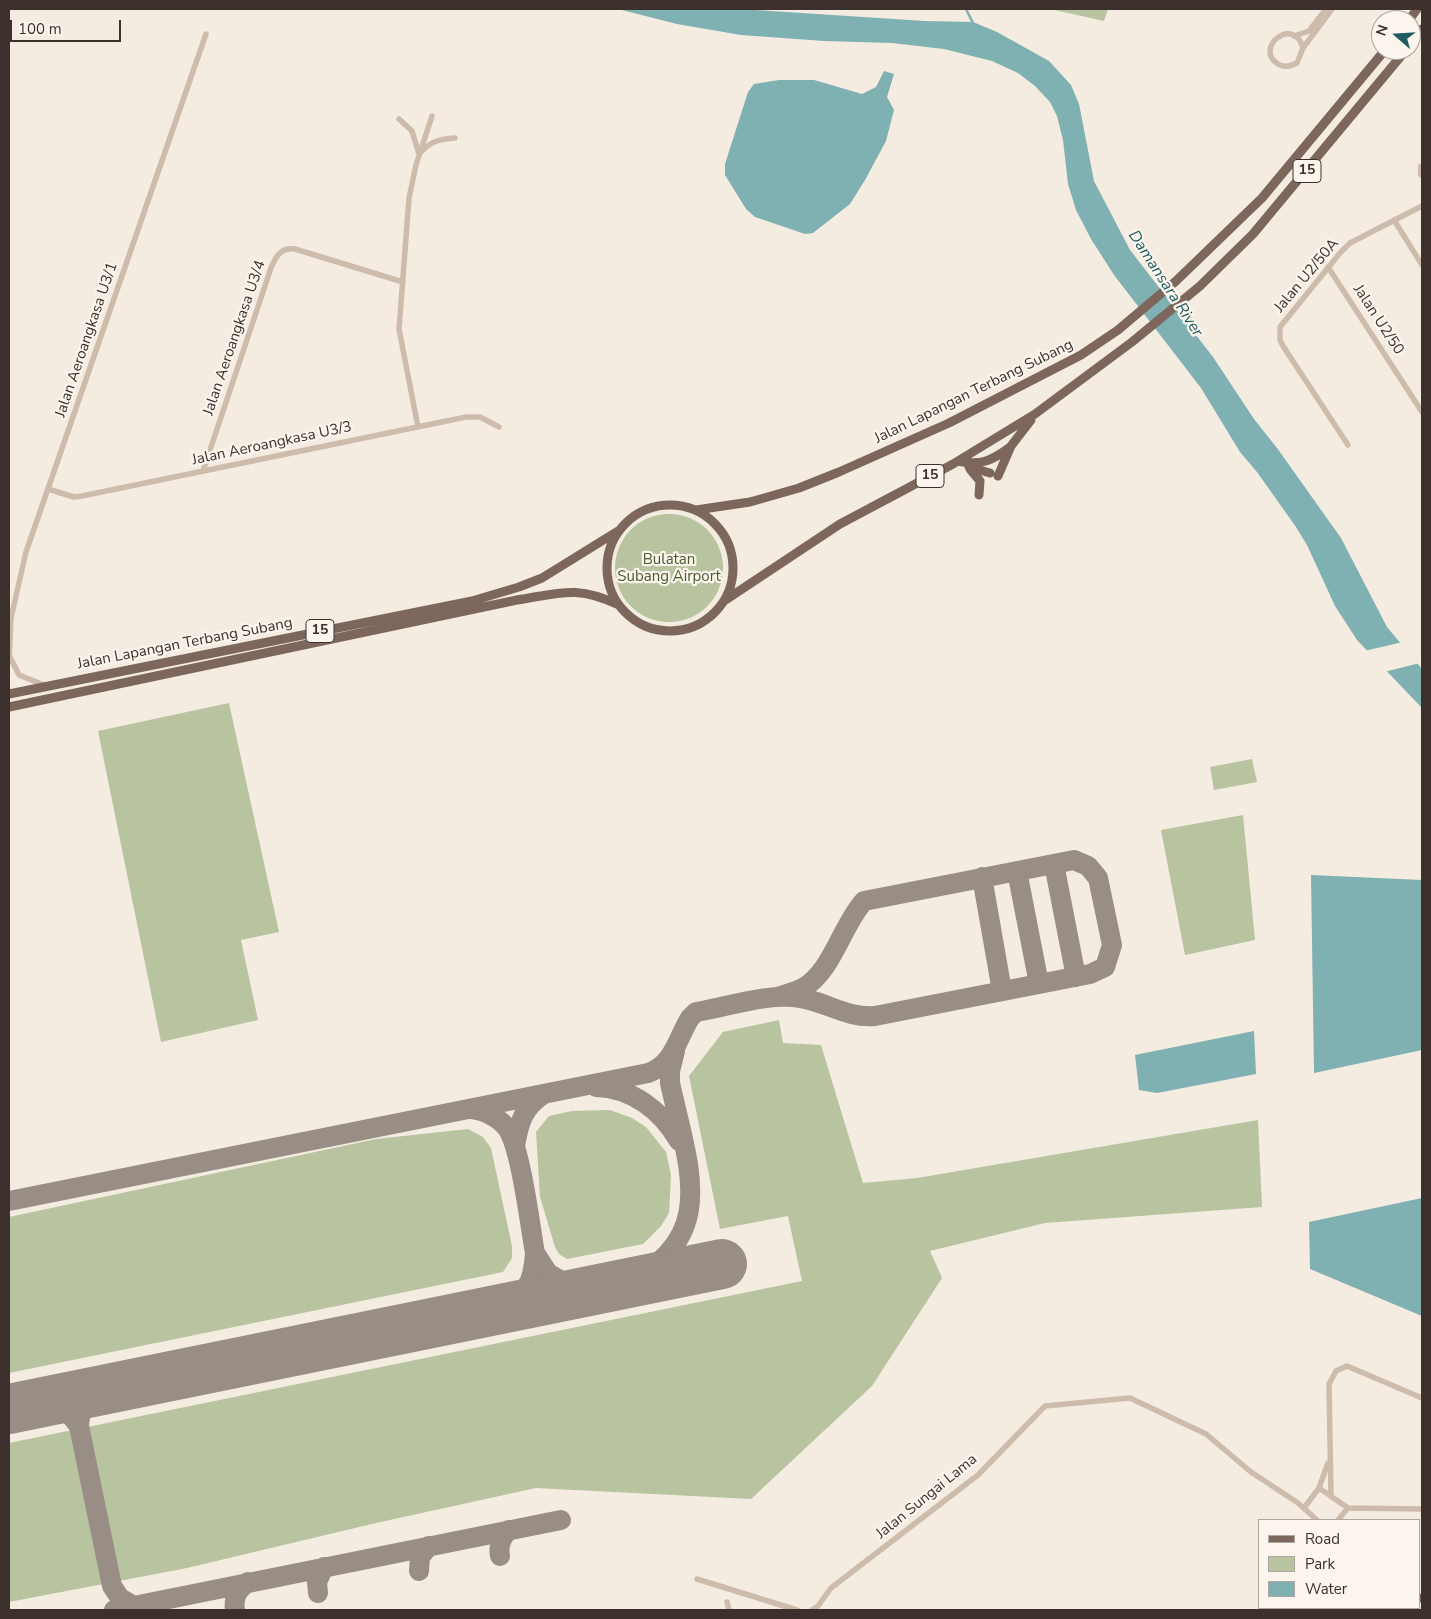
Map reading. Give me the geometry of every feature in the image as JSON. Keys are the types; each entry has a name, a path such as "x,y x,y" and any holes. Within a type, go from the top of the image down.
{"main road":[{"name":"Jalan Lapangan Terbang Subang","path":"696,510 750,502 798,488 839,472 950,423 1081,355 1118,330 1187,272 1262,198 1377,60"},
{"name":"15","path":"724,601 840,524 956,463 1036,414 1132,342 1200,286 1253,234 1398,60"},
{"path":"956,463 994,474 1011,446 1036,414"},
{"path":"956,463 986,463 1011,446"},
{"path":"967,467 978,476 980,481 979,495"},
{"name":"15","path":"674,504 696,510 712,519 723,533 731,549 734,567 731,585 724,601 713,615 698,625 681,630 664,631 646,627 631,618 619,605 610,588 607,568 610,549 618,531 635,516 659,505 674,504"},
{"name":"Jalan Lapangan Terbang Subang","path":"9,694 472,601 519,588 542,578 618,531"},
{"name":"Jalan Lapangan Terbang Subang","path":"9,707 518,600 570,591 598,595 619,605"}],"street":[{"path":"1294,36 1309,31 1326,9"},
{"path":"1303,48 1294,36 1284,34 1274,40 1270,50 1273,60 1282,66 1292,66 1301,59 1303,48 1332,9"},
{"name":"Jalan Aeroangkasa U3/1","path":"47,686 19,675 9,659 11,618 15,593 26,552 206,34"},
{"path":"418,427 400,339 408,198 419,154 432,116"},
{"path":"399,119 412,130 419,154"},
{"path":"419,154 428,145 439,139 455,138"},
{"path":"1422,167 1422,174"},
{"name":"Jalan U2/50A","path":"1348,445 1284,346 1279,334 1285,321 1328,267 1350,243 1422,206"},
{"path":"1394,220 1422,265"},
{"name":"Jalan Aeroangkasa U3/4","path":"203,471 271,268 279,253 284,249 295,249 403,282"},
{"name":"Jalan U2/50","path":"1328,267 1422,412"},
{"name":"Jalan Aeroangkasa U3/3","path":"48,488 74,496 82,496 473,416 489,420 499,427"},
{"path":"1331,1496 1329,1384 1341,1367 1347,1366 1422,1398"},
{"name":"Jalan Sungai Lama","path":"812,1610 831,1588 978,1475 1045,1406 1130,1398 1206,1434 1251,1472 1304,1508 1316,1519"},
{"path":"1304,1508 1319,1488 1329,1461"},
{"path":"1319,1488 1348,1508 1422,1508"},
{"path":"1339,1519 1348,1508"},
{"path":"697,1579 797,1610"},
{"path":"727,1602 729,1610"}],"green space":[{"path":"1050,9 1108,9 1104,21"},
{"name":"Bulatan Subang Airport","path":"669,514 690,518 707,530 719,547 723,568 719,589 707,606 690,618 669,622 648,618 631,606 619,589 615,568 619,547 631,530 648,518"},
{"path":"229,703 279,932 241,940 258,1020 161,1042 98,731"},
{"path":"1252,759 1257,782 1214,790 1210,767"},
{"path":"1243,815 1255,940 1185,955 1161,830"},
{"path":"779,1020 783,1043 821,1045 863,1183 917,1178 1258,1120 1262,1207 1045,1223 930,1251 942,1278 872,1386 751,1499 536,1488 376,1523 187,1568 9,1602 9,1443 802,1281 788,1216 720,1229 689,1076 723,1032"},
{"path":"610,1110 632,1118 646,1127 666,1152 671,1175 669,1213 661,1226 643,1244 567,1259 559,1254 555,1247 540,1197 536,1132 549,1116 572,1111"},
{"path":"468,1129 483,1137 491,1148 512,1246 512,1258 503,1272 9,1373 9,1217 376,1139"}],"water":[{"path":"618,9 740,9 925,21 973,22 997,32 1049,61 1071,85 1079,104 1094,181 1130,250 1213,357 1254,419 1341,538 1387,627 1422,669 1422,708 1357,640 1335,606 1307,545 1296,527 1257,472 1240,452 1201,388 1114,275 1091,239 1076,210 1068,184 1063,140 1057,116 1050,102 1035,86 1018,73 992,61 944,49 892,43 824,41 741,35 677,24"},
{"path":"884,71 894,74 887,97 894,110 886,141 850,204 813,233 805,234 755,217 746,209 725,175 725,164 748,92 754,84 779,80 814,80 862,94 876,87"},
{"path":"1311,875 1422,880 1422,1050 1314,1073"},
{"path":"1254,1031 1256,1074 1157,1093 1139,1090 1135,1055"},
{"path":"1422,1198 1422,1316 1310,1269 1309,1222"}],"pier":[{"path":"1403,642 1420,663 1384,672 1364,651"}],"waterway":[{"path":"966,9 973,23"}],"taxiway":[{"path":"9,1201 648,1073 664,1064 674,1050 690,1018 696,1012 764,998 789,997 811,1000 855,1015 875,1016 1090,974 1105,967 1112,945 1098,878 1088,866 1074,860 864,901 849,922 822,971 813,981 803,988 777,997"},
{"path":"1054,864 1076,977"},
{"path":"1017,871 1039,984"},
{"path":"982,877 1002,991"},
{"path":"617,1286 650,1268 672,1248 685,1225 690,1201 689,1174 670,1083 670,1071 675,1051"},
{"path":"596,1087 622,1092 644,1103 664,1120 679,1141"},
{"path":"515,1146 523,1116 531,1104 544,1094"},
{"path":"470,1109 495,1117 507,1128 512,1138 521,1169 535,1253 530,1282 521,1294 498,1310"},
{"path":"535,1253 548,1273 582,1293"},
{"path":"102,1390 85,1405 79,1426 112,1586 120,1598 134,1606"},
{"path":"48,1401 68,1412 79,1426"},
{"path":"114,1610 561,1520"},
{"path":"500,1556 499,1548 501,1542 509,1530"},
{"path":"419,1571 420,1557 429,1546"},
{"path":"318,1593 317,1582 324,1567"},
{"path":"235,1610 237,1594 248,1582"}],"runway":[{"path":"9,1409 722,1264"}],"water label":[{"name":"Damansara River","path":"1165,284"}]}
